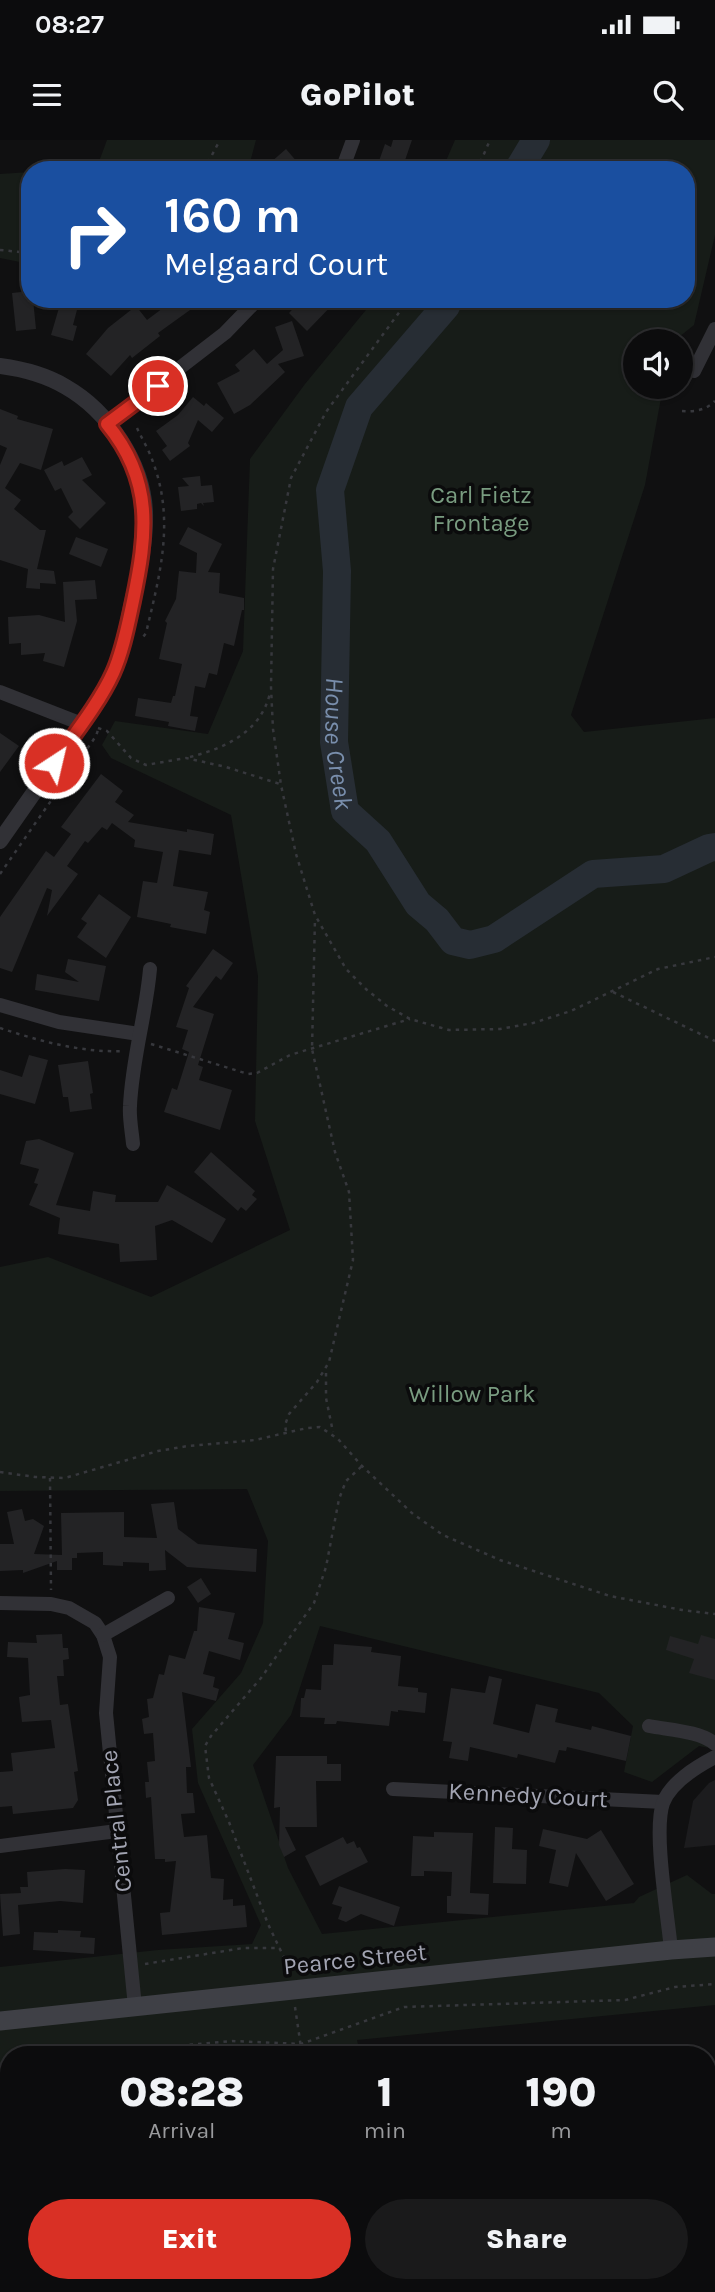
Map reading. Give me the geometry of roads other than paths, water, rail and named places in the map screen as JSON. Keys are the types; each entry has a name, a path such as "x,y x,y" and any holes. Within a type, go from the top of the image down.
{"main road":[{"name":"Pearce Street","path":"0,2021 715,1947"}],"street":[{"path":"345,161 353,140"},
{"path":"107,424 225,333 249,308"},
{"path":"694,371 715,329"},
{"path":"0,366 32,372 64,386 87,402 119,438 136,469 145,509 145,534 127,626 113,673 82,724 0,841"},
{"path":"0,692 82,724"},
{"path":"133,1144 130,1107 138,1034 148,996 150,969"},
{"path":"0,1005 59,1022 138,1034"},
{"path":"0,1603 51,1604 69,1608 95,1623 103,1636 168,1598"},
{"name":"Central Place","path":"103,1636 110,1657 106,1713 135,2007"},
{"path":"649,1727 695,1735 715,1744"},
{"path":"671,1950 659,1835 663,1802 681,1779 715,1757"},
{"name":"Kennedy Court","path":"393,1788 663,1802"},
{"path":"0,1846 117,1831"}],"waterway":[{"name":"House Creek","path":"523,161 536,140"},
{"name":"House Creek","path":"444,308 359,407 330,490 337,571 334,742 345,811 378,841 418,904 437,920 453,941 470,945 494,939 593,874 664,869 715,847"}],"park label":[{"name":"Carl Fietz Frontage","path":"481,509"},
{"name":"Willow Park","path":"472,1394"}]}
